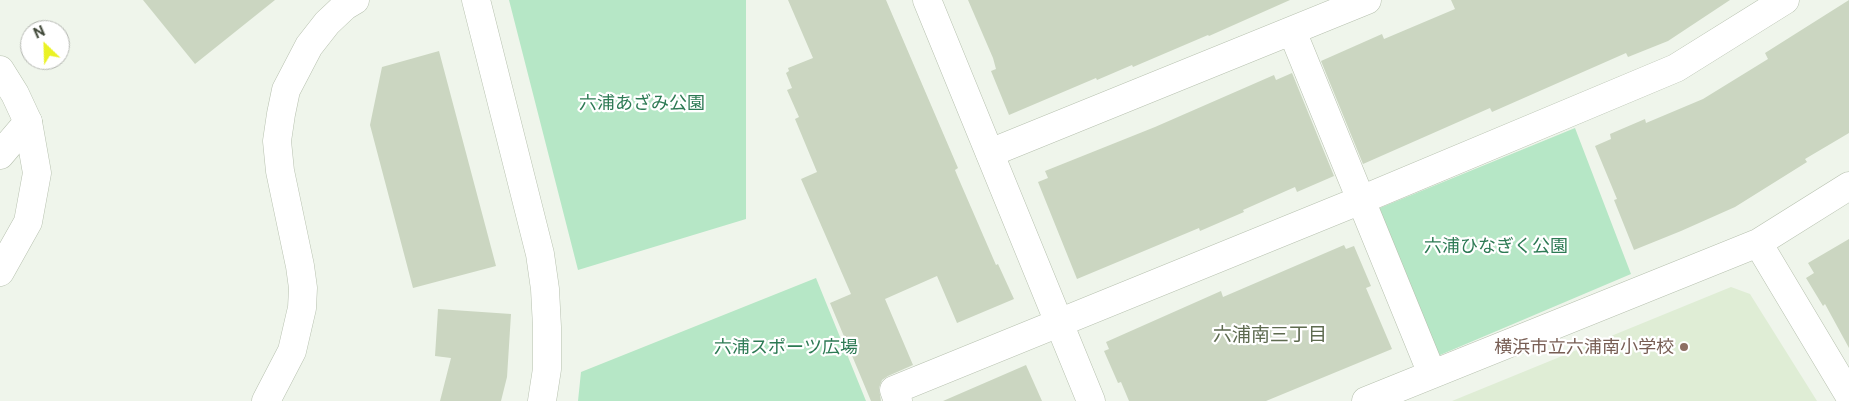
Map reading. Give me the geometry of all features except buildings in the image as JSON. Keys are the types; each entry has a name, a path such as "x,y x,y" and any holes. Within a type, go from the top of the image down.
{"street":[{"path":"266,401 292,350 302,308 303,288 300,266 280,171 277,141 286,90 309,46 327,23 345,6 355,0"},
{"path":"476,0 540,254 545,289 547,327 546,369 542,401"},
{"path":"927,0 1091,401"},
{"path":"990,153 1367,0"},
{"path":"898,401 894,390 1360,200 1676,68 1785,0"},
{"path":"1292,31 1432,374"},
{"path":"0,70 28,122 38,173 28,222 0,272"},
{"path":"0,155 28,122"},
{"path":"1366,401 1758,243 1849,186"},
{"path":"1758,243 1849,394"}],"shaded area":[{"name":"横浜市立六浦南小学校","path":"1731,287 1750,294 1817,401 1452,401"}],"green space":[{"name":"六浦あざみ公園","path":"509,0 746,0 746,219 578,270"},
{"name":"六浦ひなぎく公園","path":"1575,128 1631,274 1433,358 1370,212"},
{"name":"六浦スポーツ広場","path":"816,278 866,401 578,401 581,372"}],"place":[{"name":"横浜市立六浦南小学校","path":"1684,347"}],"district":[{"name":"六浦南三丁目","path":"1270,335"}]}
